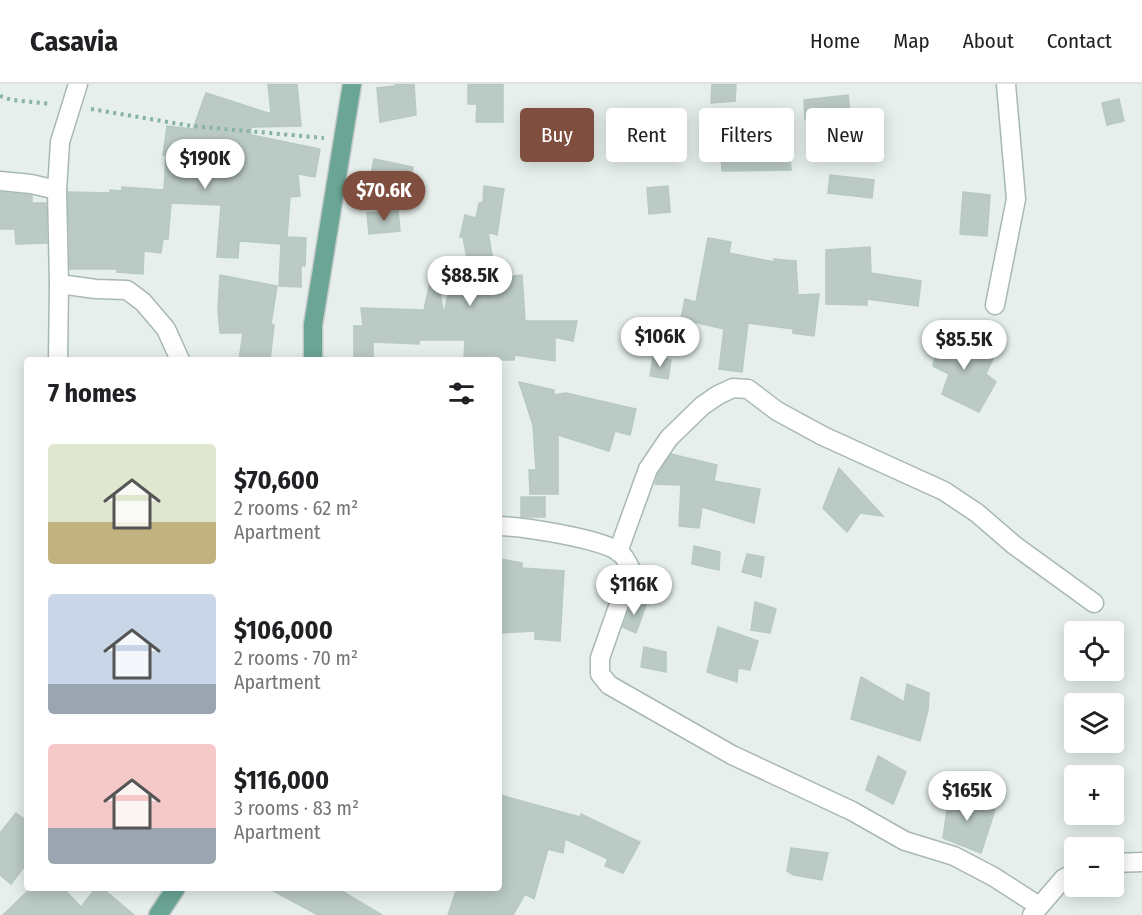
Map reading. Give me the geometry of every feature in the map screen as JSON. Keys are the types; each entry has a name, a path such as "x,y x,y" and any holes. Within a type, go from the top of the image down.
{"main road":[{"path":"313,357 314,325 352,84"},
{"path":"158,915 174,891"}],"street":[{"path":"58,357 57,190 60,142 78,84"},
{"path":"995,305 1016,199 1006,84"},
{"path":"0,181 31,184 57,190"},
{"path":"59,284 128,290 143,302 166,328 179,357"},
{"path":"618,552 648,468 669,438 702,406 718,395 733,388 748,389 777,411 823,436 944,491 977,513 1014,545 1094,603"},
{"path":"502,526 583,540 618,552 628,562 631,570 600,658 600,674 609,686 732,755 852,811 905,841 954,856 994,877 1035,910 1064,878"},
{"path":"1124,863 1142,862"}],"path":[{"path":"0,96 12,100 71,106 192,126 343,140"}],"building":[{"path":"268,84 297,84 301,126 251,127 251,135 320,149 315,177 298,174 300,196 290,197 287,237 306,238 305,266 301,265 301,287 279,286 281,244 241,241 238,258 217,257 221,205 171,203 168,239 163,239 161,253 144,251 143,274 117,272 117,269 70,269 68,192 110,193 110,190 122,191 122,187 164,190 166,156 163,155 167,126 193,129 206,93 271,114"},
{"path":"395,84 414,84 416,115 380,122 377,88 395,86"},
{"path":"468,84 503,84 503,122 476,122 477,104 468,104"},
{"path":"712,84 736,84 735,101 711,103"},
{"path":"848,95 850,108 806,108 805,119 804,100"},
{"path":"1119,99 1124,121 1107,125 1102,103"},
{"path":"374,159 413,167 409,188 370,180"},
{"path":"722,162 790,162 791,170 722,171"},
{"path":"830,175 874,180 872,198 828,193"},
{"path":"484,186 504,189 497,235 488,232 496,278 522,275 525,321 577,321 573,341 555,337 555,361 515,355 514,360 502,360 502,357 464,357 465,340 419,340 419,344 373,342 373,357 354,357 354,326 363,326 361,308 424,310 434,265 444,314 450,286 456,287 456,280 471,280 463,237 460,237 465,215 476,218 479,203 483,202"},
{"path":"668,186 670,212 649,214 647,188"},
{"path":"0,192 29,195 32,196 32,203 46,203 47,243 16,244 15,229 0,229"},
{"path":"963,192 990,195 987,236 960,234"},
{"path":"398,210 400,231 369,234 367,213"},
{"path":"708,238 731,242 729,253 774,262 774,259 796,261 798,295 819,294 814,336 793,333 793,329 748,323 742,372 719,369 724,329 681,319 685,299 696,302"},
{"path":"870,247 871,273 921,281 918,306 867,299 867,305 826,304 826,250"},
{"path":"220,275 277,286 271,324 274,325 270,357 239,357 243,333 220,333 218,310"},
{"path":"940,332 957,341 958,337 994,356 986,374 996,382 979,412 942,394 949,374 933,366"},
{"path":"653,357 671,360 668,379 650,376"},
{"path":"519,382 554,390 554,395 566,393 636,409 630,435 615,431 609,451 558,435 558,494 530,494 529,470 536,470 533,425"},
{"path":"671,454 717,465 714,481 760,489 754,523 702,507 699,528 679,526 681,485 655,484 658,474"},
{"path":"839,468 883,516 860,513 847,532 823,508"},
{"path":"521,497 545,497 545,517 521,517"},
{"path":"694,546 720,552 719,570 692,564"},
{"path":"747,554 764,557 761,577 742,572"},
{"path":"502,559 522,563 522,568 564,571 560,641 535,639 535,631 502,633"},
{"path":"632,601 646,605 636,633 623,627"},
{"path":"755,602 776,609 770,633 751,630"},
{"path":"718,627 758,641 750,670 738,668 737,682 707,672"},
{"path":"644,647 666,652 666,672 641,667"},
{"path":"861,677 904,702 907,684 929,693 928,710 920,741 851,719"},
{"path":"878,756 906,772 893,804 866,790"},
{"path":"950,789 995,810 981,853 943,838"},
{"path":"502,796 580,817 581,814 640,842 623,873 605,866 608,859 565,839 563,853 548,849 534,899 525,894 513,915 448,915 456,891 502,891"},
{"path":"16,813 24,819 24,867 11,884 0,875 0,833"},
{"path":"791,848 828,853 822,880 794,875 787,871"},
{"path":"28,891 66,891 81,907 94,891 106,891 134,915 3,915"},
{"path":"274,891 342,891 382,915 318,915"}]}
